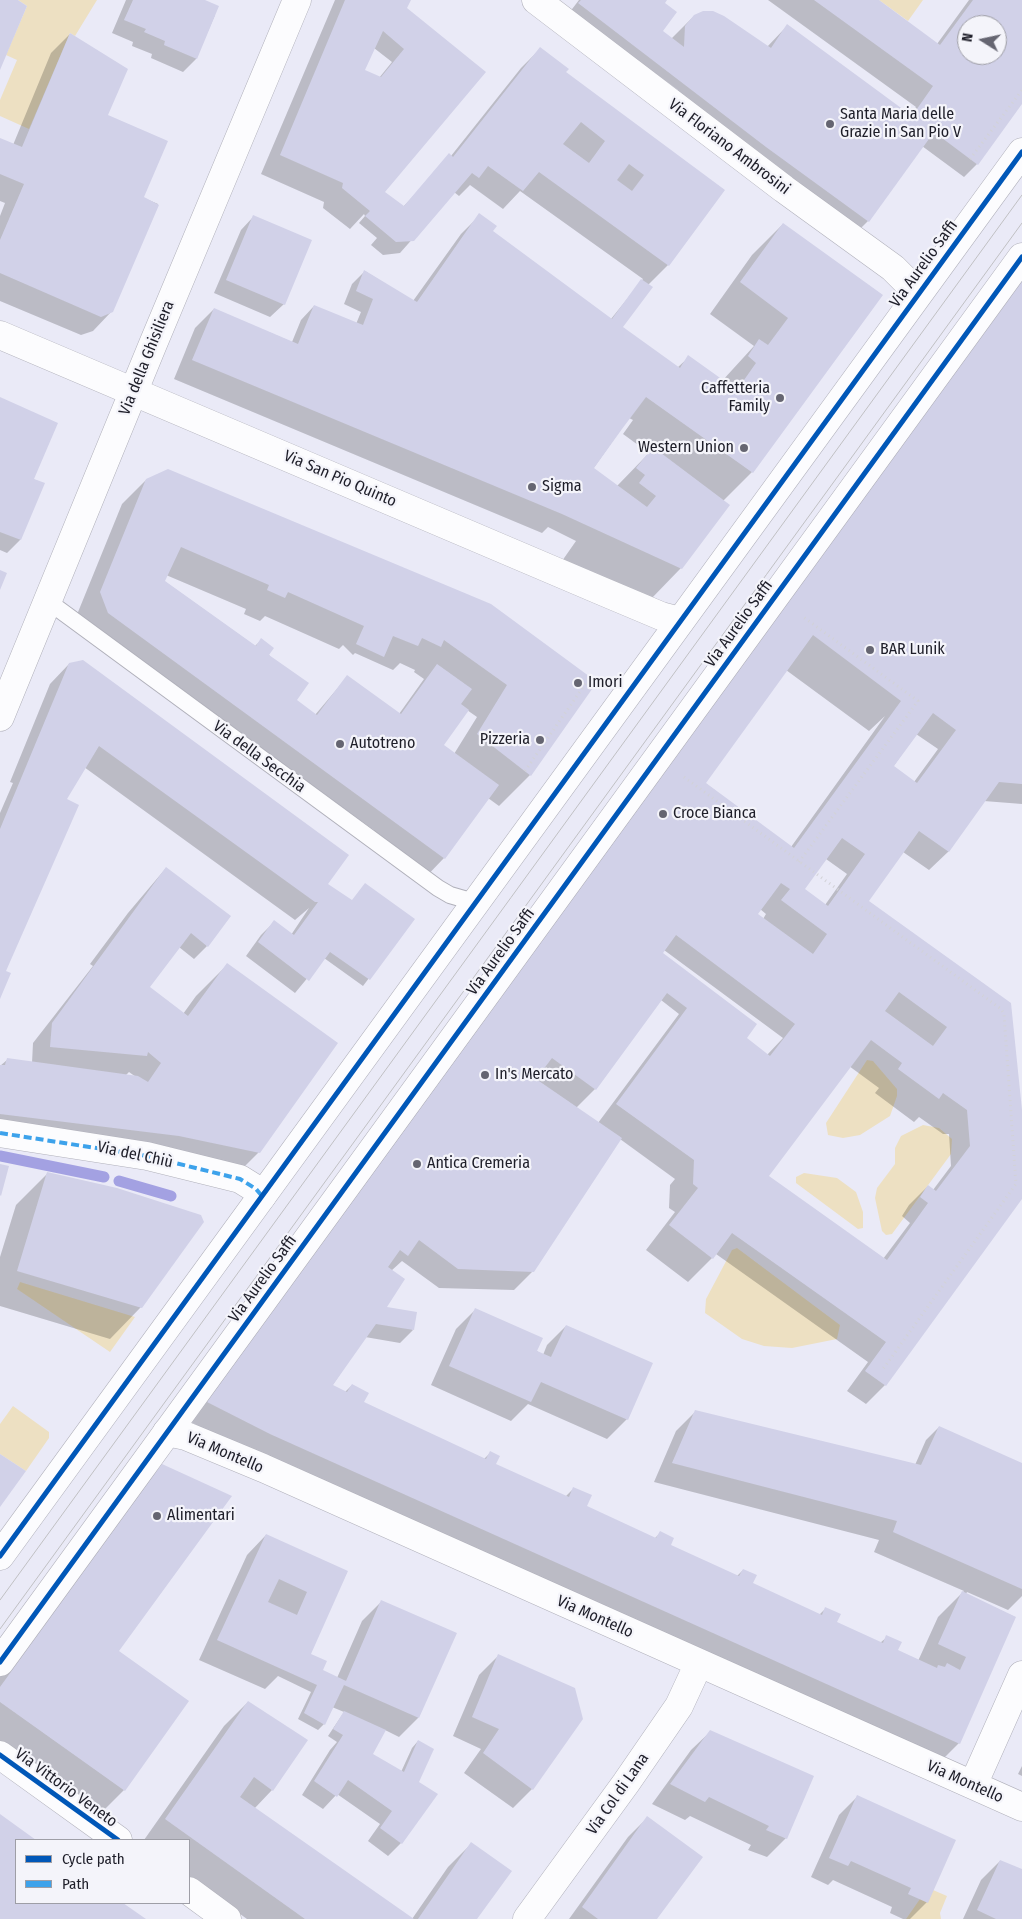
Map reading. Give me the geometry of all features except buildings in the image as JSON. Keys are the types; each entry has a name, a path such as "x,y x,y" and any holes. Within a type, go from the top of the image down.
{"street":[{"name":"Via della Ghisiliera","path":"0,717 49,602 133,391 297,0"},
{"name":"Via Floriano Ambrosini","path":"536,0 893,268 910,285 914,299"},
{"name":"Via Aurelio Saffi","path":"0,1556 474,902 1022,152"},
{"name":"Via Aurelio Saffi","path":"0,1662 1022,257"},
{"name":"Via San Pio Quinto","path":"0,335 619,599 661,616 680,621"},
{"name":"Via del Chiù","path":"0,1133 148,1156 240,1179 256,1189 262,1196"},
{"name":"Via Montello","path":"167,1432 202,1442 1022,1807"},
{"name":"Via Col di Lana","path":"527,1919 626,1783 679,1706 699,1664"},
{"path":"973,1785 1022,1675"},
{"name":"Via Vittorio Veneto","path":"0,1755 117,1839"},
{"path":"190,1892 227,1919"}],"lane":[{"name":"Via della Secchia","path":"49,602 438,888 450,895 474,902"}],"path":[{"path":"970,159 1022,90"},
{"path":"800,862 918,701 801,616"},
{"path":"525,771 590,677"},
{"path":"676,771 1001,1009 1004,1014 1016,1184 883,1369"}],"shaded area":[{"path":"18,0 97,0 75,36 70,33 29,129 0,116 0,100 17,60 6,55 27,6"},
{"path":"879,0 923,0 908,21"},
{"path":"867,1060 873,1061 897,1089 897,1096 890,1116 860,1135 843,1138 828,1135 826,1123"},
{"path":"923,1125 939,1128 952,1139 951,1154 892,1234 886,1235 882,1231 875,1198 877,1188 895,1164 895,1148 901,1136"},
{"path":"804,1173 837,1178 856,1192 863,1212 863,1228 858,1229 796,1183 796,1177"},
{"path":"737,1248 840,1325 837,1339 792,1348 764,1346 742,1339 705,1313 706,1299 732,1250"},
{"path":"20,1282 135,1317 110,1352 17,1289"},
{"path":"13,1406 49,1432 49,1438 26,1471 0,1454 0,1424"},
{"path":"933,1890 947,1896 940,1913 941,1919 906,1919 920,1899"}],"waterway":[{"path":"0,1156 104,1177"},
{"path":"119,1181 171,1196"}],"tram line":[{"path":"0,1600 1022,195"},
{"path":"0,1629 1022,223"}],"marked path":[{"path":"0,1133 147,1156 240,1179 256,1189 262,1196"}],"cycle path":[{"path":"0,1556 1022,152"},
{"path":"0,1662 1022,257"},
{"path":"0,1755 117,1839"}],"place":[{"name":"Santa Maria delle Grazie in San Pio V","path":"830,124"},
{"name":"Caffetteria Family","path":"780,398"},
{"name":"Western Union","path":"744,448"},
{"name":"Sigma","path":"532,487"},
{"name":"BAR Lunik","path":"870,650"},
{"name":"Imori","path":"578,683"},
{"name":"Pizzeria","path":"540,740"},
{"name":"Autotreno","path":"340,744"},
{"name":"Croce Bianca","path":"663,814"},
{"name":"In's Mercato","path":"485,1075"},
{"name":"Antica Cremeria","path":"417,1164"},
{"name":"Alimentari","path":"157,1516"}]}
